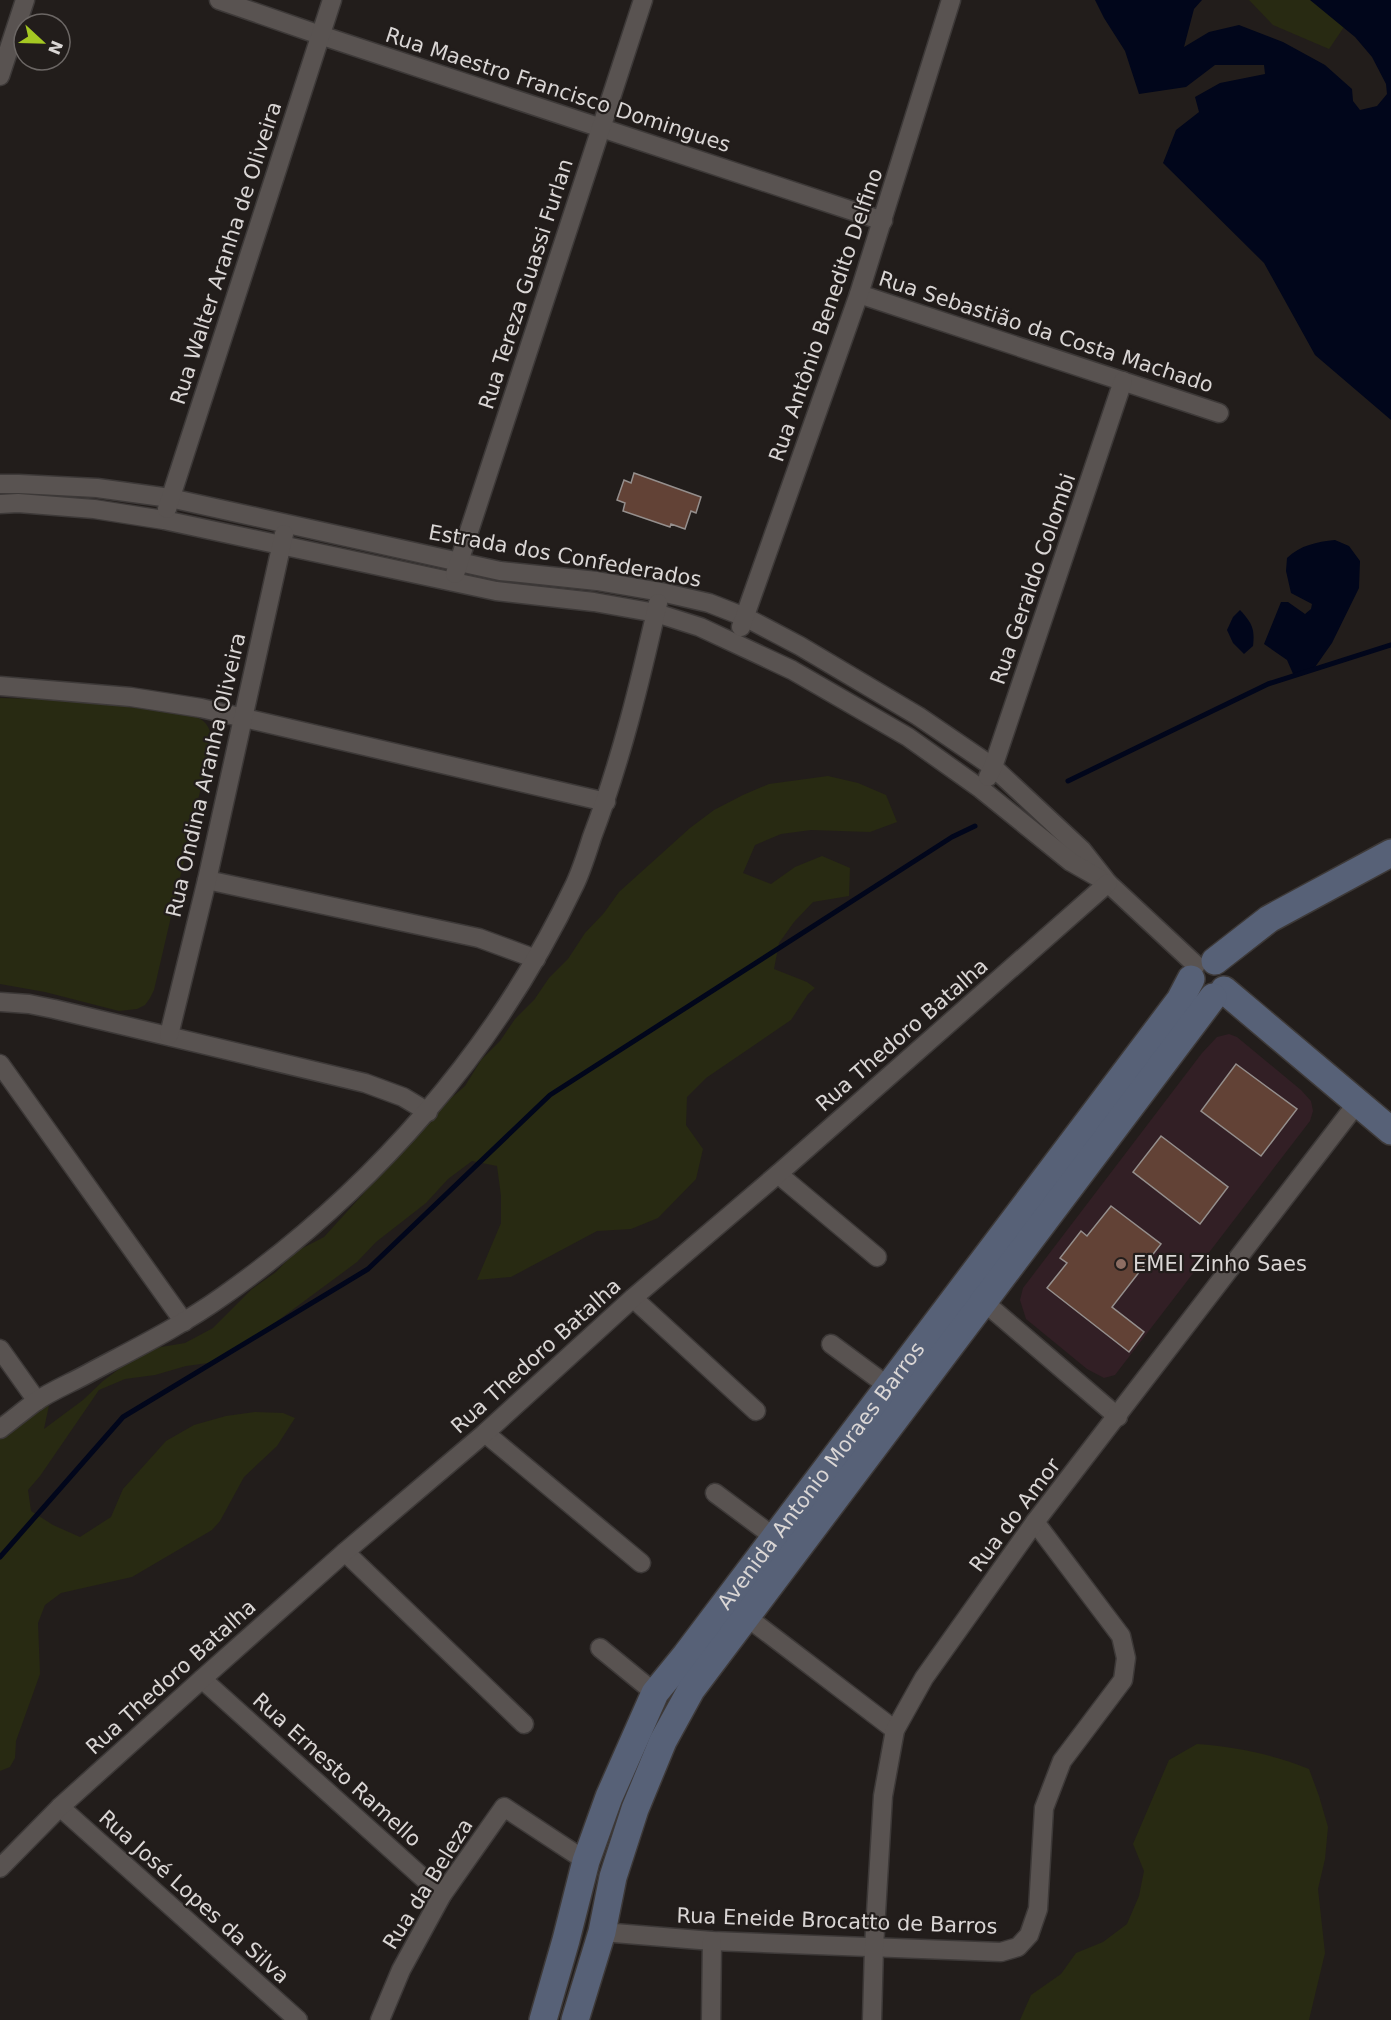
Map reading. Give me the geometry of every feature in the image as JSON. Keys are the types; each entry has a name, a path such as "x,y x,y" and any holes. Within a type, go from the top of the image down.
{"street":[{"path":"0,76 25,0"},
{"name":"Rua Maestro Francisco Domingues","path":"219,0 883,221"},
{"name":"Rua Walter Aranha de Oliveira","path":"164,520 332,0"},
{"name":"Rua Tereza Guassi Furlan","path":"453,582 643,0"},
{"name":"Rua Antônio Benedito Delfino","path":"736,642 859,294 951,0"},
{"name":"Rua Sebastião da Costa Machado","path":"859,294 1219,412"},
{"name":"Rua Geraldo Colombi","path":"981,789 993,768 1123,381"},
{"name":"Estrada dos Confederados","path":"0,484 97,488 170,498 500,571 597,581 661,592 708,603 745,617 800,646 918,716 993,768 1082,850 1108,884 1201,968"},
{"name":"Estrada dos Confederados","path":"0,504 18,503 94,509 164,520 496,591 594,602 656,614 700,627 792,670 908,737 981,789 1071,862 1108,884"},
{"name":"Rua Ondina Aranha Oliveira","path":"169,1035 207,880 286,524"},
{"path":"0,1429 37,1401 184,1322 275,1259 342,1199 428,1112 489,1033 536,960 576,882 606,802 629,726 661,592"},
{"path":"0,686 131,696 201,708 606,802"},
{"path":"1201,968 1269,919 1391,853"},
{"path":"207,880 479,938 536,960"},
{"name":"Rua Thedoro Batalha","path":"0,1868 60,1807 345,1552 485,1433 633,1298 1108,884"},
{"path":"1201,968 1225,968 1228,979 1219,993 1358,1102 1391,1131"},
{"name":"Avenida Antonio Moraes Barros","path":"543,2020 586,1862 609,1797 655,1693 1180,1000 1201,968"},
{"name":"Avenida Antonio Moraes Barros","path":"575,2020 602,1932 613,1877 635,1809 663,1741 691,1690 1219,993"},
{"path":"0,1002 54,1009 365,1083 403,1097 428,1112"},
{"path":"0,1064 184,1322"},
{"name":"Rua do Amor","path":"872,2020 883,1796 895,1730 924,1678 1035,1522 1358,1102"},
{"path":"778,1174 877,1257"},
{"path":"964,1285 1118,1417"},
{"path":"633,1298 756,1411"},
{"path":"831,1344 909,1402"},
{"path":"0,1349 37,1401"},
{"path":"485,1433 641,1563"},
{"path":"715,1493 774,1537"},
{"name":"Rua Eneide Brocatto de Barros","path":"602,1932 712,1941 1001,1952 1018,1947 1029,1935 1038,1909 1044,1808 1062,1761 1123,1680 1126,1658 1121,1636 1035,1522"},
{"path":"345,1552 524,1724"},
{"path":"725,1601 895,1730"},
{"path":"600,1648 655,1693"},
{"name":"Rua Ernesto Ramello","path":"202,1679 442,1895"},
{"name":"Rua José Lopes da Silva","path":"60,1807 298,2020"},
{"name":"Rua da Beleza","path":"380,2020 401,1970 442,1895 504,1808 586,1862"},
{"path":"711,2020 712,1941"}],"shaded area":[{"path":"1229,1034 1237,1037 1301,1090 1311,1101 1313,1111 1310,1121 1115,1375 1104,1378 1087,1369 1026,1319 1020,1300 1023,1288 1202,1053 1217,1037"}],"green space":[{"path":"1249,0 1319,0 1326,3 1344,27 1329,49 1273,25"},
{"path":"0,698 75,700 190,715 200,719 209,729 211,744 154,990 145,1005 137,1009 119,1011 45,992 0,984"},
{"path":"828,776 858,783 886,795 897,822 870,832 811,830 781,834 755,845 743,873 771,884 795,867 822,856 850,868 849,896 813,902 794,922 779,943 774,969 807,982 815,988 808,994 791,1020 706,1078 687,1097 686,1125 703,1149 696,1179 658,1218 631,1229 597,1231 511,1277 477,1280 501,1223 501,1196 497,1166 472,1161 448,1179 426,1203 376,1242 357,1262 253,1339 215,1362 125,1379 99,1390 28,1490 31,1511 53,1525 80,1537 111,1517 123,1489 166,1441 194,1425 226,1416 255,1412 283,1413 295,1418 277,1446 244,1477 220,1521 212,1530 132,1577 61,1593 45,1605 38,1623 40,1674 16,1741 15,1758 10,1767 0,1771 0,1416 22,1403 52,1391 44,1429 127,1363 155,1348 185,1343 213,1328 252,1289 276,1272 295,1252 324,1237 364,1193 413,1131 465,1086 481,1060 534,1000 549,978 568,959 585,933 604,913 619,892 690,828 714,810 769,784"},
{"path":"1197,1744 1254,1752 1309,1769 1328,1827 1325,1859 1318,1889 1325,1953 1309,2020 1020,2020 1031,1995 1061,1974 1076,1953 1103,1942 1127,1924 1139,1896 1144,1871 1133,1844 1169,1760"}],"water":[{"path":"1095,0 1202,0 1194,9 1184,47 1209,32 1239,25 1283,42 1325,65 1352,89 1353,101 1360,110 1377,106 1387,94 1386,84 1372,57 1355,37 1310,0 1391,0 1391,420 1315,355 1264,263 1163,163 1176,130 1199,112 1195,97 1220,83 1265,74 1264,65 1215,65 1186,87 1139,94 1125,51"},
{"path":"1335,540 1349,546 1360,561 1359,588 1332,643 1313,670 1294,676 1287,660 1264,644 1281,602 1288,602 1305,614 1311,609 1312,604 1291,593 1286,571 1287,558 1309,545"},
{"path":"1240,610 1250,623 1254,635 1253,646 1244,654 1233,643 1227,630 1233,617"}],"building":[{"path":"634,473 701,497 696,513 691,511 685,529 671,524 670,527 623,511 625,503 617,500 624,480 631,483"},
{"path":"1236,1064 1297,1109 1261,1156 1201,1111"},
{"path":"1161,1136 1228,1187 1200,1224 1133,1172"},
{"path":"1111,1206 1161,1244 1112,1307 1144,1332 1129,1352 1047,1288 1067,1263 1060,1258 1081,1231 1087,1236"}],"waterway":[{"path":"1068,781 1268,684 1391,645"},
{"path":"0,1557 123,1417 368,1269 550,1095 952,837 975,826"}],"place":[{"name":"EMEI Zinho Saes","path":"1121,1264"}]}
